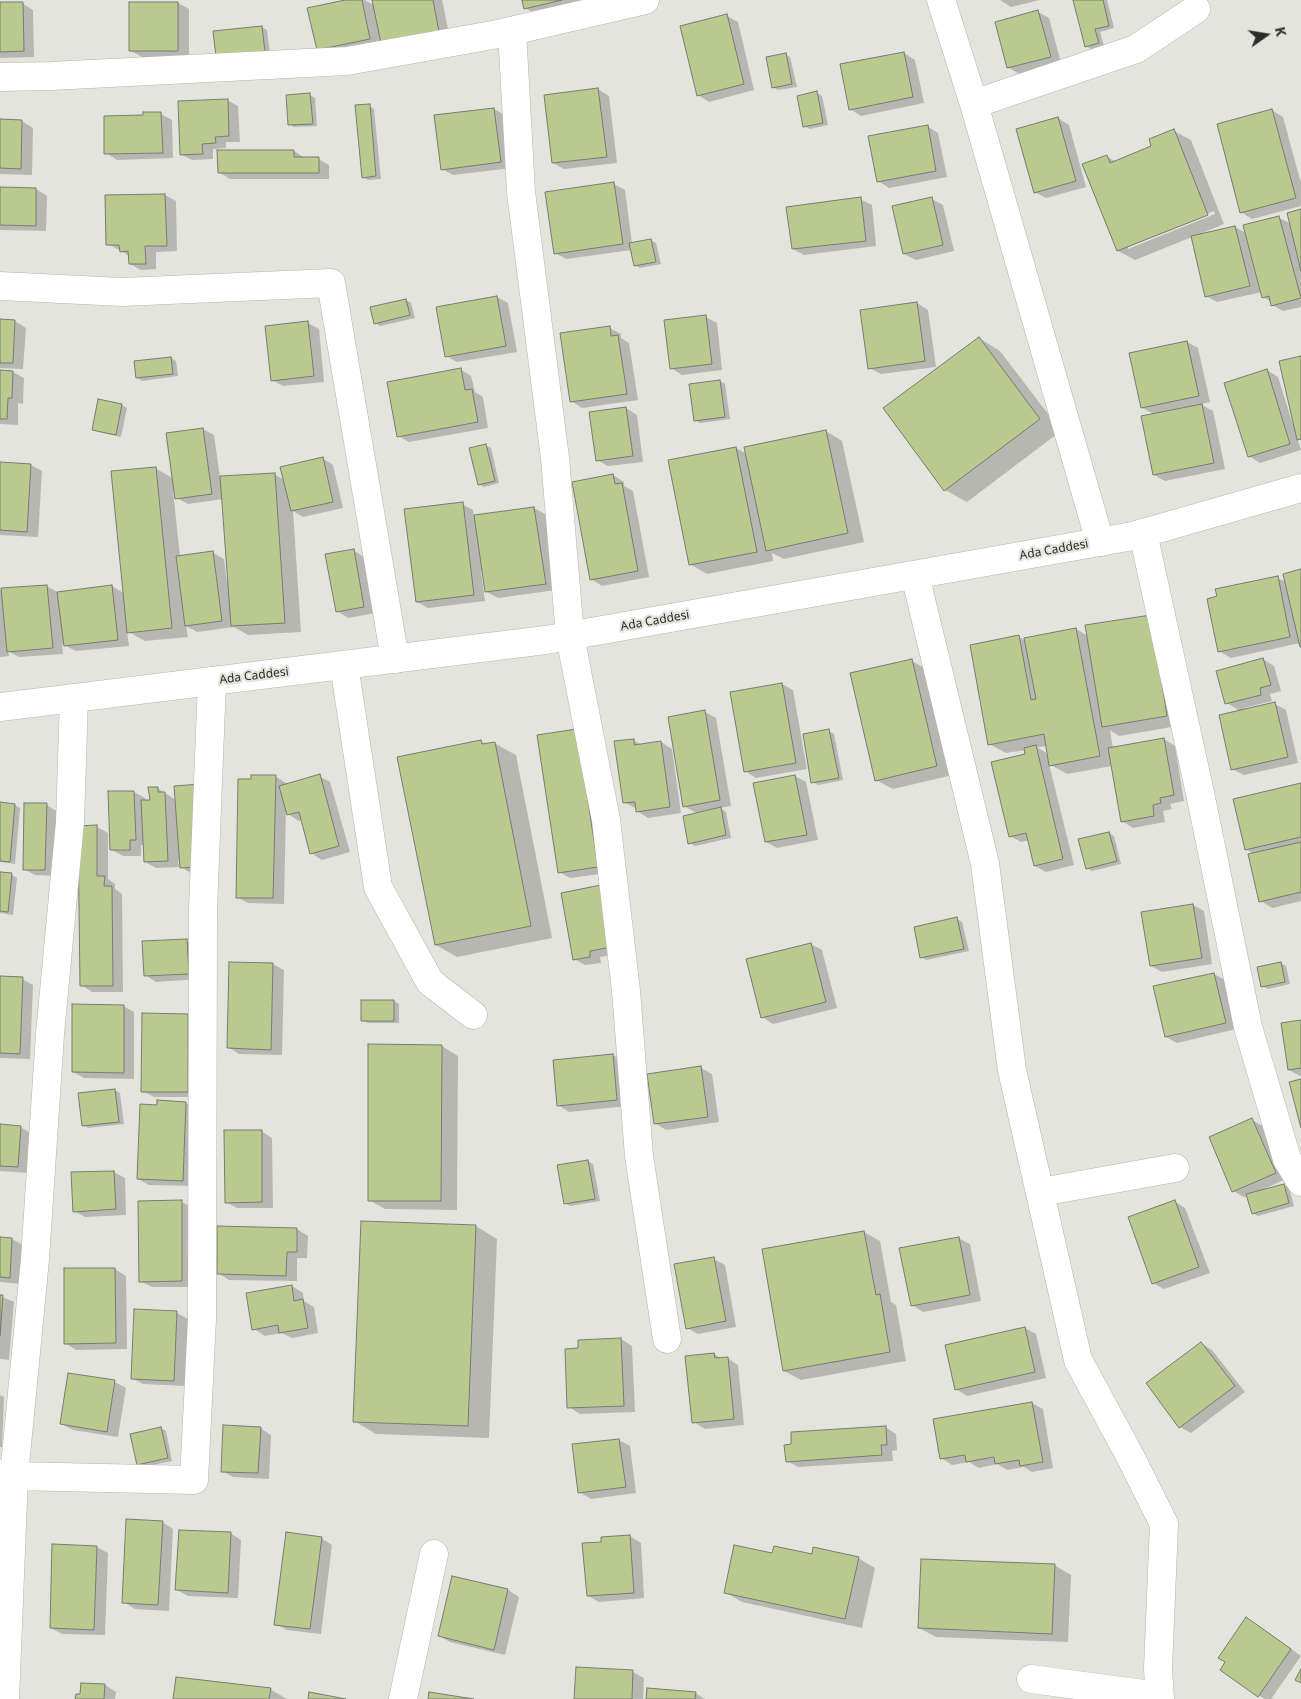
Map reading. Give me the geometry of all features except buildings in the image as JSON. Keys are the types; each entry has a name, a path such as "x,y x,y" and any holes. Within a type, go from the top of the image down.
{"street":[{"path":"0,77 347,61 512,31 645,0"},
{"path":"941,0 974,104 1100,542"},
{"path":"974,104 1136,49 1200,3"},
{"path":"512,31 521,192 555,458 570,636 606,820 626,991 639,1156 667,1339"},
{"path":"0,286 122,292 331,283 395,659"},
{"name":"Ada Caddesi","path":"0,707 570,636 1100,542 1143,533 1301,488"},
{"path":"1143,533 1200,793 1248,1027 1287,1159 1301,1182"},
{"path":"915,575 984,864 1012,1070 1078,1360 1164,1524 1158,1669 1160,1698 1031,1679"},
{"path":"344,665 378,887 430,982 473,1015"},
{"path":"7,1475 194,1480 202,1319 203,909 212,681"},
{"path":"4,1699 7,1475 35,1259 50,1034 70,822 74,698"},
{"path":"1040,1192 1175,1168"},
{"path":"404,1699 434,1554"}]}
